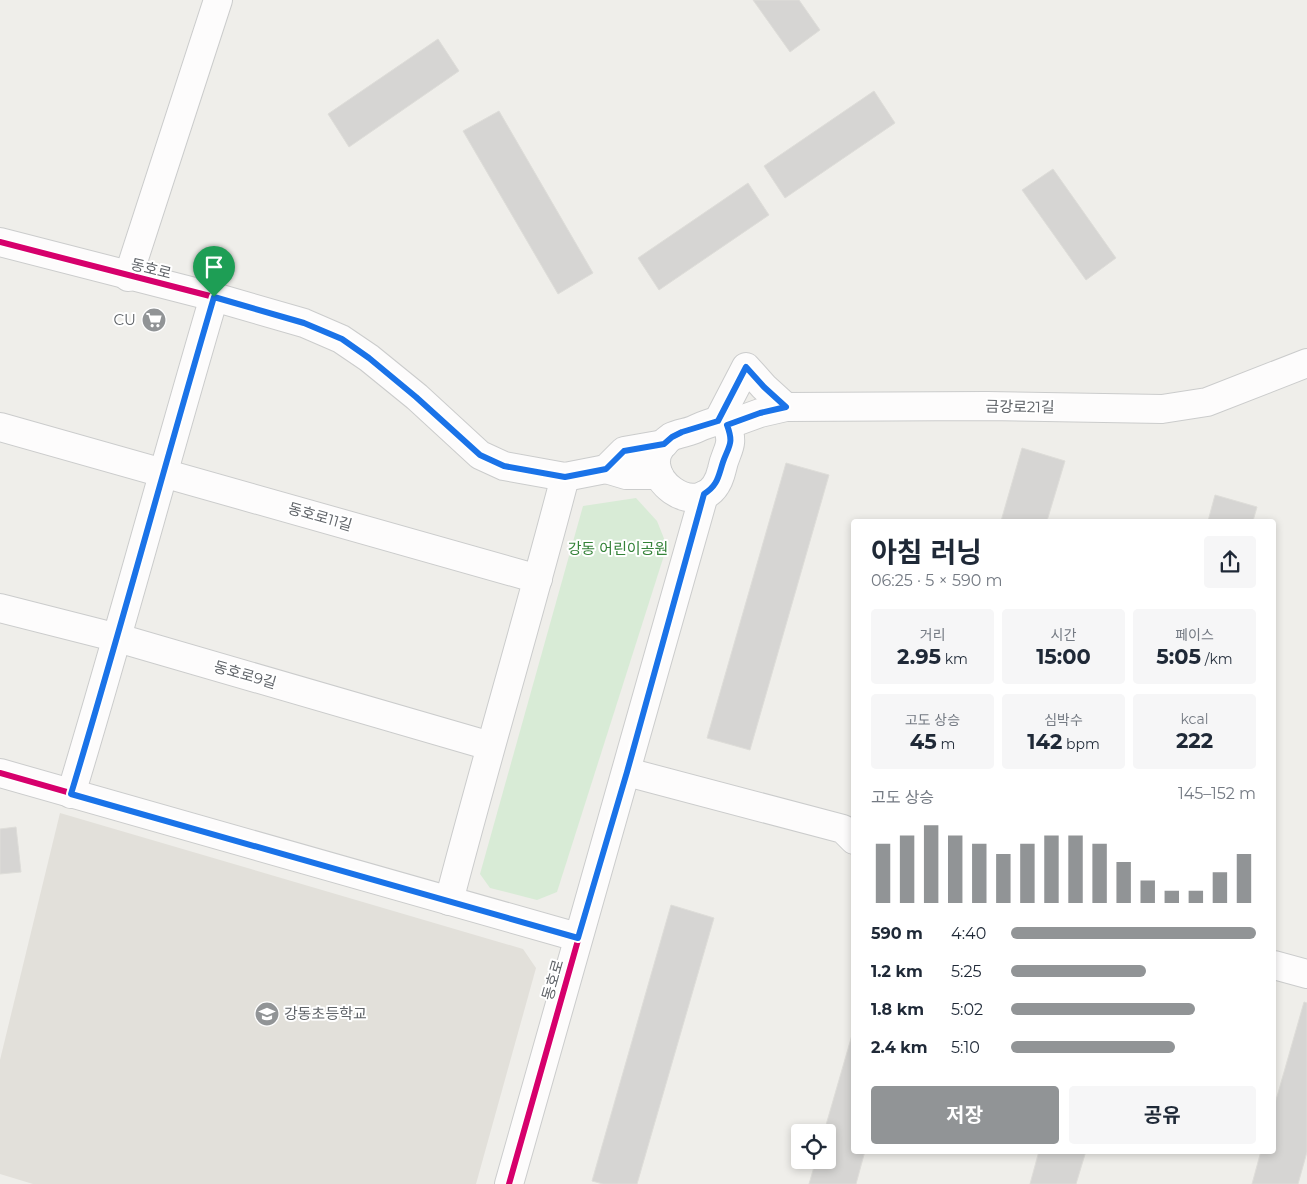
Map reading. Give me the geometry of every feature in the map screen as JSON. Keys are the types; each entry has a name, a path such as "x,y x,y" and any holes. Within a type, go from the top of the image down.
{"street":[{"path":"128,277 218,0"},
{"name":"동호로","path":"0,242 128,277 214,297 304,323 342,339 369,358 416,397 480,455 504,466 565,477 606,469"},
{"path":"71,794 118,638 162,472 214,297"},
{"name":"금강로21길","path":"723,423 786,407 987,406 1162,409 1206,402 1307,363"},
{"path":"723,423 746,367 786,407"},
{"path":"723,423 731,436 731,447 723,462 720,479 713,489 693,497 682,496 668,488 659,475 659,454 664,444 682,432 723,423"},
{"name":"동호로11길","path":"0,427 538,579"},
{"path":"659,475 626,475 606,469 624,451 664,444"},
{"path":"450,902 490,746 565,477"},
{"name":"동호로","path":"509,1184 627,772 704,494"},
{"name":"동호로9길","path":"0,608 118,638 490,746"},
{"path":"627,772 843,829 851,837"},
{"path":"0,774 578,938"},
{"path":"1276,966 1307,974"}],"shaded area":[{"name":"강동초등학교","path":"60,813 523,949 536,968 476,1184 33,1184 0,1174 0,1060"}],"green space":[{"name":"강동 어린이공원","path":"636,498 657,521 667,546 557,892 537,900 490,888 480,874 583,506"}],"building":[{"path":"753,0 799,0 820,30 790,52"},
{"path":"438,39 459,71 349,147 328,114"},
{"path":"874,91 895,123 785,198 764,166"},
{"path":"499,111 593,273 558,294 463,131"},
{"path":"1053,169 1116,258 1086,280 1022,190"},
{"path":"748,183 769,215 659,290 638,258"},
{"path":"1022,448 1065,461 1048,519 1002,519"},
{"path":"786,463 829,475 750,750 707,738"},
{"path":"1215,495 1257,507 1254,519 1209,519"},
{"path":"16,827 21,872 0,874 0,829"},
{"path":"671,905 714,918 637,1184 603,1184 592,1181"},
{"path":"1304,1002 1307,1003 1307,1152 1298,1184 1252,1184 1260,1154 1276,1154 1276,1100"},
{"path":"851,1038 851,1154 864,1154 856,1184 809,1184 813,1169 836,1169 836,1124 826,1124"},
{"path":"1038,1154 1085,1154 1076,1184 1030,1184"}],"cycle path":[{"path":"0,242 214,297 304,323 341,339 369,358 417,397 480,455 504,466 565,477 606,469"},
{"path":"509,1184 704,495"},
{"path":"0,773 577,937"}],"place":[{"name":"CU","path":"154,320"},
{"name":"강동초등학교","path":"267,1014"}],"route":[{"path":"214,297 304,323 342,339 369,358 416,397 480,455 504,466 532,472 565,477 606,469 624,451 664,444 682,432 718,421 746,367 786,407 760,413 727,425 731,436 731,447 723,462 720,479 713,489 704,494 627,772 578,938 71,794 118,638 162,472 214,297"}]}
